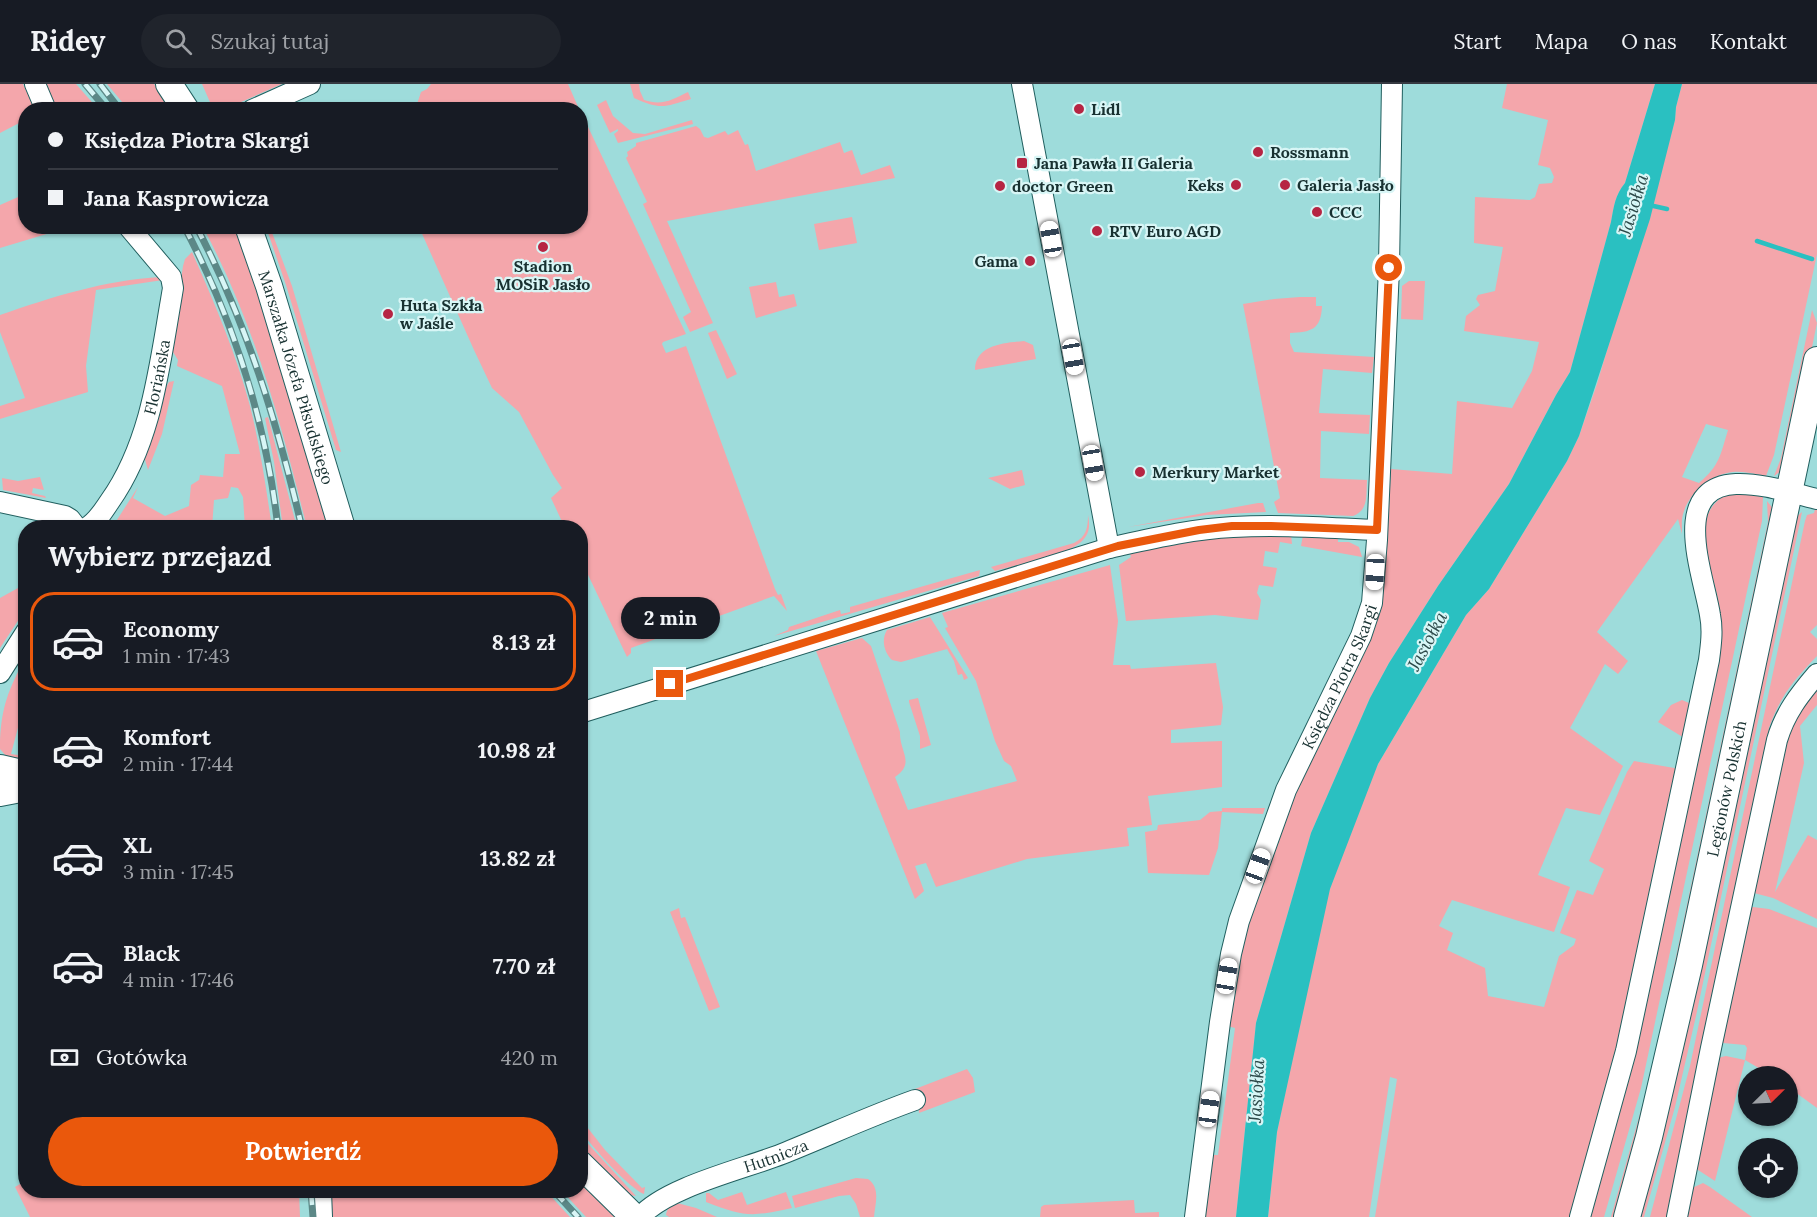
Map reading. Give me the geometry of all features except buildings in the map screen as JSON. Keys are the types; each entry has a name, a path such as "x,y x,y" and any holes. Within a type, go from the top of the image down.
{"main road":[{"path":"169,84 181,102"},
{"name":"Marszałka Józefa Piłsudskiego","path":"251,234 269,286 340,520"},
{"name":"Legionów Polskich","path":"1627,1217 1652,1127 1689,965 1817,360"},
{"path":"0,768 18,772"},
{"path":"0,793 18,790"},
{"path":"588,1172 634,1217"}],"street":[{"path":"35,84 43,102"},
{"path":"270,102 310,84"},
{"path":"1022,84 1109,548"},
{"name":"Księdza Piotra Skargi","path":"1196,1217 1220,1022 1239,921 1286,790 1361,636 1369,614 1374,589 1389,268 1392,84"},
{"name":"Floriańska","path":"96,520 128,472 140,443 151,403 173,288 171,277 135,234"},
{"path":"1580,1217 1628,1040 1709,660 1712,629 1695,536 1697,510 1711,493 1726,485 1746,484 1817,499"},
{"path":"0,502 65,516 71,520"},
{"path":"588,711 1109,548 1199,530 1232,526 1377,530"},
{"path":"0,673 18,645"},
{"path":"1677,1217 1777,740 1792,705 1817,674"},
{"name":"Hutnicza","path":"640,1217 657,1202 683,1190 780,1155 851,1124 915,1100"},
{"path":"321,1198 322,1217"}],"shaded area":[{"path":"0,84 23,84 32,102 18,102 18,124 0,133"},
{"path":"46,84 76,84 92,102 54,102"},
{"path":"107,84 154,84 167,102 122,102"},
{"path":"202,84 282,84 241,102 210,102"},
{"path":"431,84 568,84 576,102 418,102 421,92"},
{"path":"630,84 639,84 644,100 650,102 667,101 688,92 691,99 657,106 634,98"},
{"path":"1507,84 1655,84 1625,183 1615,201 1570,372 1509,484 1438,586 1389,663 1370,698 1311,833 1256,1023 1236,1217 1203,1217 1211,1155 1218,1155 1235,1028 1227,1026 1242,940 1292,793 1343,691 1385,508 1389,508 1391,469 1452,474 1457,401 1512,408 1532,371 1539,342 1464,331 1466,316 1480,305 1476,299 1478,295 1495,291 1503,247 1474,243 1475,197 1530,200 1535,197 1539,184 1552,183 1554,177 1550,168 1538,165 1548,120 1502,108"},
{"path":"1682,84 1817,84 1817,254 1774,455 1766,476 1741,472 1725,473 1710,480 1697,490 1684,511 1682,534 1678,519 1597,632 1628,661 1618,674 1605,664 1570,728 1623,766 1600,815 1566,808 1538,875 1570,887 1554,932 1452,900 1439,926 1453,933 1447,950 1485,968 1488,996 1544,1007 1559,956 1574,945 1576,939 1560,933 1577,890 1593,895 1604,869 1589,861 1627,772 1634,761 1680,769 1610,1084 1570,1217 1375,1217 1397,1079 1390,1077 1369,1217 1268,1217 1277,1132 1325,903 1355,818 1378,764 1466,615 1489,589 1567,461 1579,436 1597,384 1675,120","holes":["1706,424 1728,430 1718,460 1706,477 1699,483 1682,477"]},
{"path":"606,100 613,116 633,133 645,134 692,120 693,124 618,143 614,134 618,129 610,133 597,105"},
{"path":"696,126 704,137 708,138 725,131 728,135 738,130 745,145 748,144 756,171 840,142 844,153 852,150 861,175 890,165 895,178 667,221 713,323 690,332 683,317 691,312 643,204 647,202 626,158 627,152 636,146 636,143"},
{"path":"588,127 686,334 662,344 666,353 686,346 775,589 778,595 781,594 787,611 774,596 631,648 631,653 627,657 588,575 588,520 561,520 551,498 562,488 519,412 492,388 422,234 588,234"},
{"path":"18,197 18,234 47,234 0,248 0,205"},
{"path":"852,217 857,243 819,250 814,224"},
{"path":"206,234 238,234 254,276 327,520 305,520 265,375 222,265"},
{"path":"268,234 273,234 292,286 341,452 336,450"},
{"path":"192,252 238,367 254,421 271,520 244,520 243,497 238,488 231,487 228,498 214,500 213,520 117,520 138,487 133,498 165,516 189,506 191,485 199,480 200,475 223,477 225,454 240,454 222,386 177,366 178,360 171,349 185,259"},
{"path":"161,277 163,280 96,290 86,366 88,392 0,419 0,406 25,398 0,332 0,315 99,286"},
{"path":"1409,281 1425,281 1423,320 1401,319 1402,286"},
{"path":"776,282 779,297 794,294 797,306 756,318 749,287"},
{"path":"1316,297 1316,306 1322,306 1320,320 1314,328 1304,332 1290,333 1290,343 1294,352 1374,357 1372,373 1323,369 1319,413 1370,415 1369,434 1321,431 1320,478 1367,480 1364,506 1353,516 1278,513 1274,502 1280,498 1243,304"},
{"path":"1812,310 1817,323 1789,458 1784,469 1774,476 1781,458"},
{"path":"716,330 737,374 727,379 708,333"},
{"path":"1024,341 1033,345 1036,359 975,370 976,362 985,350 1000,344"},
{"path":"174,381 162,434 148,470 144,456 164,391 169,382"},
{"path":"268,417 295,520 282,520 265,418"},
{"path":"1022,470 1025,485 1010,489 988,478"},
{"path":"40,477 44,490 33,488 32,493 46,498 3,490 2,478 18,481"},
{"path":"1728,494 1763,497 1762,521 1641,1088 1604,1217 1587,1217 1609,1148 1645,1007 1720,651 1718,602 1707,554 1705,526 1708,513 1716,502"},
{"path":"1767,501 1775,511 1704,864 1618,1217 1611,1217 1650,1078 1768,522"},
{"path":"1263,503 1266,512 1207,515 1128,527"},
{"path":"1815,509 1817,510 1817,625 1810,632 1817,639 1817,656 1788,689 1769,728 1669,1217 1650,1217 1690,1066 1805,521 1807,515 1814,513"},
{"path":"1802,512 1675,1107 1644,1217 1637,1217 1795,518"},
{"path":"1088,515 1088,532 1085,538 1075,546 1028,563 995,571 991,567 1074,543 1086,532"},
{"path":"1235,535 1291,535 1292,544 1280,542 1278,553 1265,551 1263,566 1277,568 1273,587 1259,585 1257,593 1261,600 1258,620 1215,615 1126,621 1119,565 1131,557 1130,554 1153,547"},
{"path":"1303,535 1338,537 1338,542 1349,542 1359,547 1362,557 1301,546"},
{"path":"1110,565 1118,621 1113,665 1130,665 1131,669 1216,663 1223,707 1221,725 1171,730 1171,743 1222,741 1222,787 1148,796 1152,825 1127,828 1129,846 1027,859 936,887 926,863 915,866 924,891 915,899 816,651 862,638 871,646 900,732 906,762 901,772 895,777 908,810 1017,781 1011,766 1004,761 995,741 976,681 945,628 948,627 942,613"},
{"path":"980,570 979,576 774,636 788,630 789,627 840,610 841,614 850,612 850,607"},
{"path":"18,588 18,621 0,648 0,598"},
{"path":"930,617 968,678 964,680 962,674 958,675 947,649 901,662 892,660 887,653 884,642 887,630"},
{"path":"18,672 18,728 11,754 18,755 18,758 6,756 0,749 4,708"},
{"path":"1817,687 1817,705 1800,726 1804,763 1775,892 1808,835 1817,840 1817,919 1773,898 1754,893 1785,743 1793,718"},
{"path":"918,698 931,745 920,749 920,736 909,702 909,700"},
{"path":"1682,700 1692,707 1686,739 1658,722 1671,705"},
{"path":"1222,808 1265,808 1263,814 1222,812 1218,848 1209,875 1148,873 1145,832 1157,830 1158,825 1200,820 1210,812 1222,811"},
{"path":"1753,907 1769,909 1817,928 1817,1108 1798,1094 1798,1066 1755,1066 1745,1060 1747,1048 1745,1045 1723,1043 1722,1039 1750,908"},
{"path":"679,908 681,918 685,917 720,1007 709,1011 670,912"},
{"path":"1726,1056 1745,1060 1744,1066 1738,1066 1738,1088 1715,1181 1695,1168 1717,1058"},
{"path":"967,1069 973,1078 975,1092 919,1113 918,1096 915,1089"},
{"path":"588,1128 605,1150 642,1188 645,1187 644,1194 621,1176 588,1140"},
{"path":"588,1144 636,1196 629,1195 599,1168 588,1154"},
{"path":"856,1178 868,1179 875,1187 874,1217 860,1217 850,1195 795,1208 792,1196"},
{"path":"1703,1183 1752,1217 1686,1217 1692,1188"},
{"path":"588,1188 616,1217 586,1217 568,1198 588,1198"},
{"path":"742,1192 747,1205 786,1192 792,1208 748,1214 730,1211 706,1202 706,1193 718,1200"},
{"path":"20,1198 299,1198 300,1217 30,1217"},
{"path":"325,1198 552,1198 570,1217 326,1217"},
{"path":"1134,1200 1135,1213 1159,1212 1159,1217 1040,1217 1041,1207 1044,1205"},
{"path":"677,1203 717,1217 669,1217 666,1215 667,1210"}],"water":[{"name":"Jasiołka","path":"1655,84 1682,84 1675,120 1650,219 1579,436 1567,461 1489,589 1466,615 1378,764 1330,889 1277,1132 1268,1217 1236,1217 1256,1023 1311,833 1370,698 1389,663 1438,586 1509,484 1570,372 1615,201 1625,183"}],"waterway":[{"name":"Jasiołka","path":"1649,205 1667,209"},
{"path":"1757,241 1812,259"}],"railway":[{"path":"85,84 100,102"},
{"path":"100,84 114,102"},
{"path":"188,234 218,298 245,372 265,449 277,520"},
{"path":"200,234 231,299 259,374 300,520"},
{"path":"312,1198 313,1217"},
{"path":"560,1198 578,1217"}],"place":[{"name":"Lidl","path":"1079,109"},
{"name":"Rossmann","path":"1258,152"},
{"name":"Jana Pawła II Galeria","path":"1022,163"},
{"name":"Keks","path":"1236,185"},
{"name":"Galeria Jasło","path":"1285,185"},
{"name":"doctor Green","path":"1000,186"},
{"name":"CCC","path":"1317,212"},
{"name":"RTV Euro AGD","path":"1097,231"},
{"name":"Stadion MOSiR Jasło","path":"543,247"},
{"name":"Gama","path":"1030,261"},
{"name":"Huta Szkła w Jaśle","path":"388,314"},
{"name":"Merkury Market","path":"1140,472"}],"route":[{"path":"670,684 1118,546 1232,526 1377,530 1389,268"}]}
